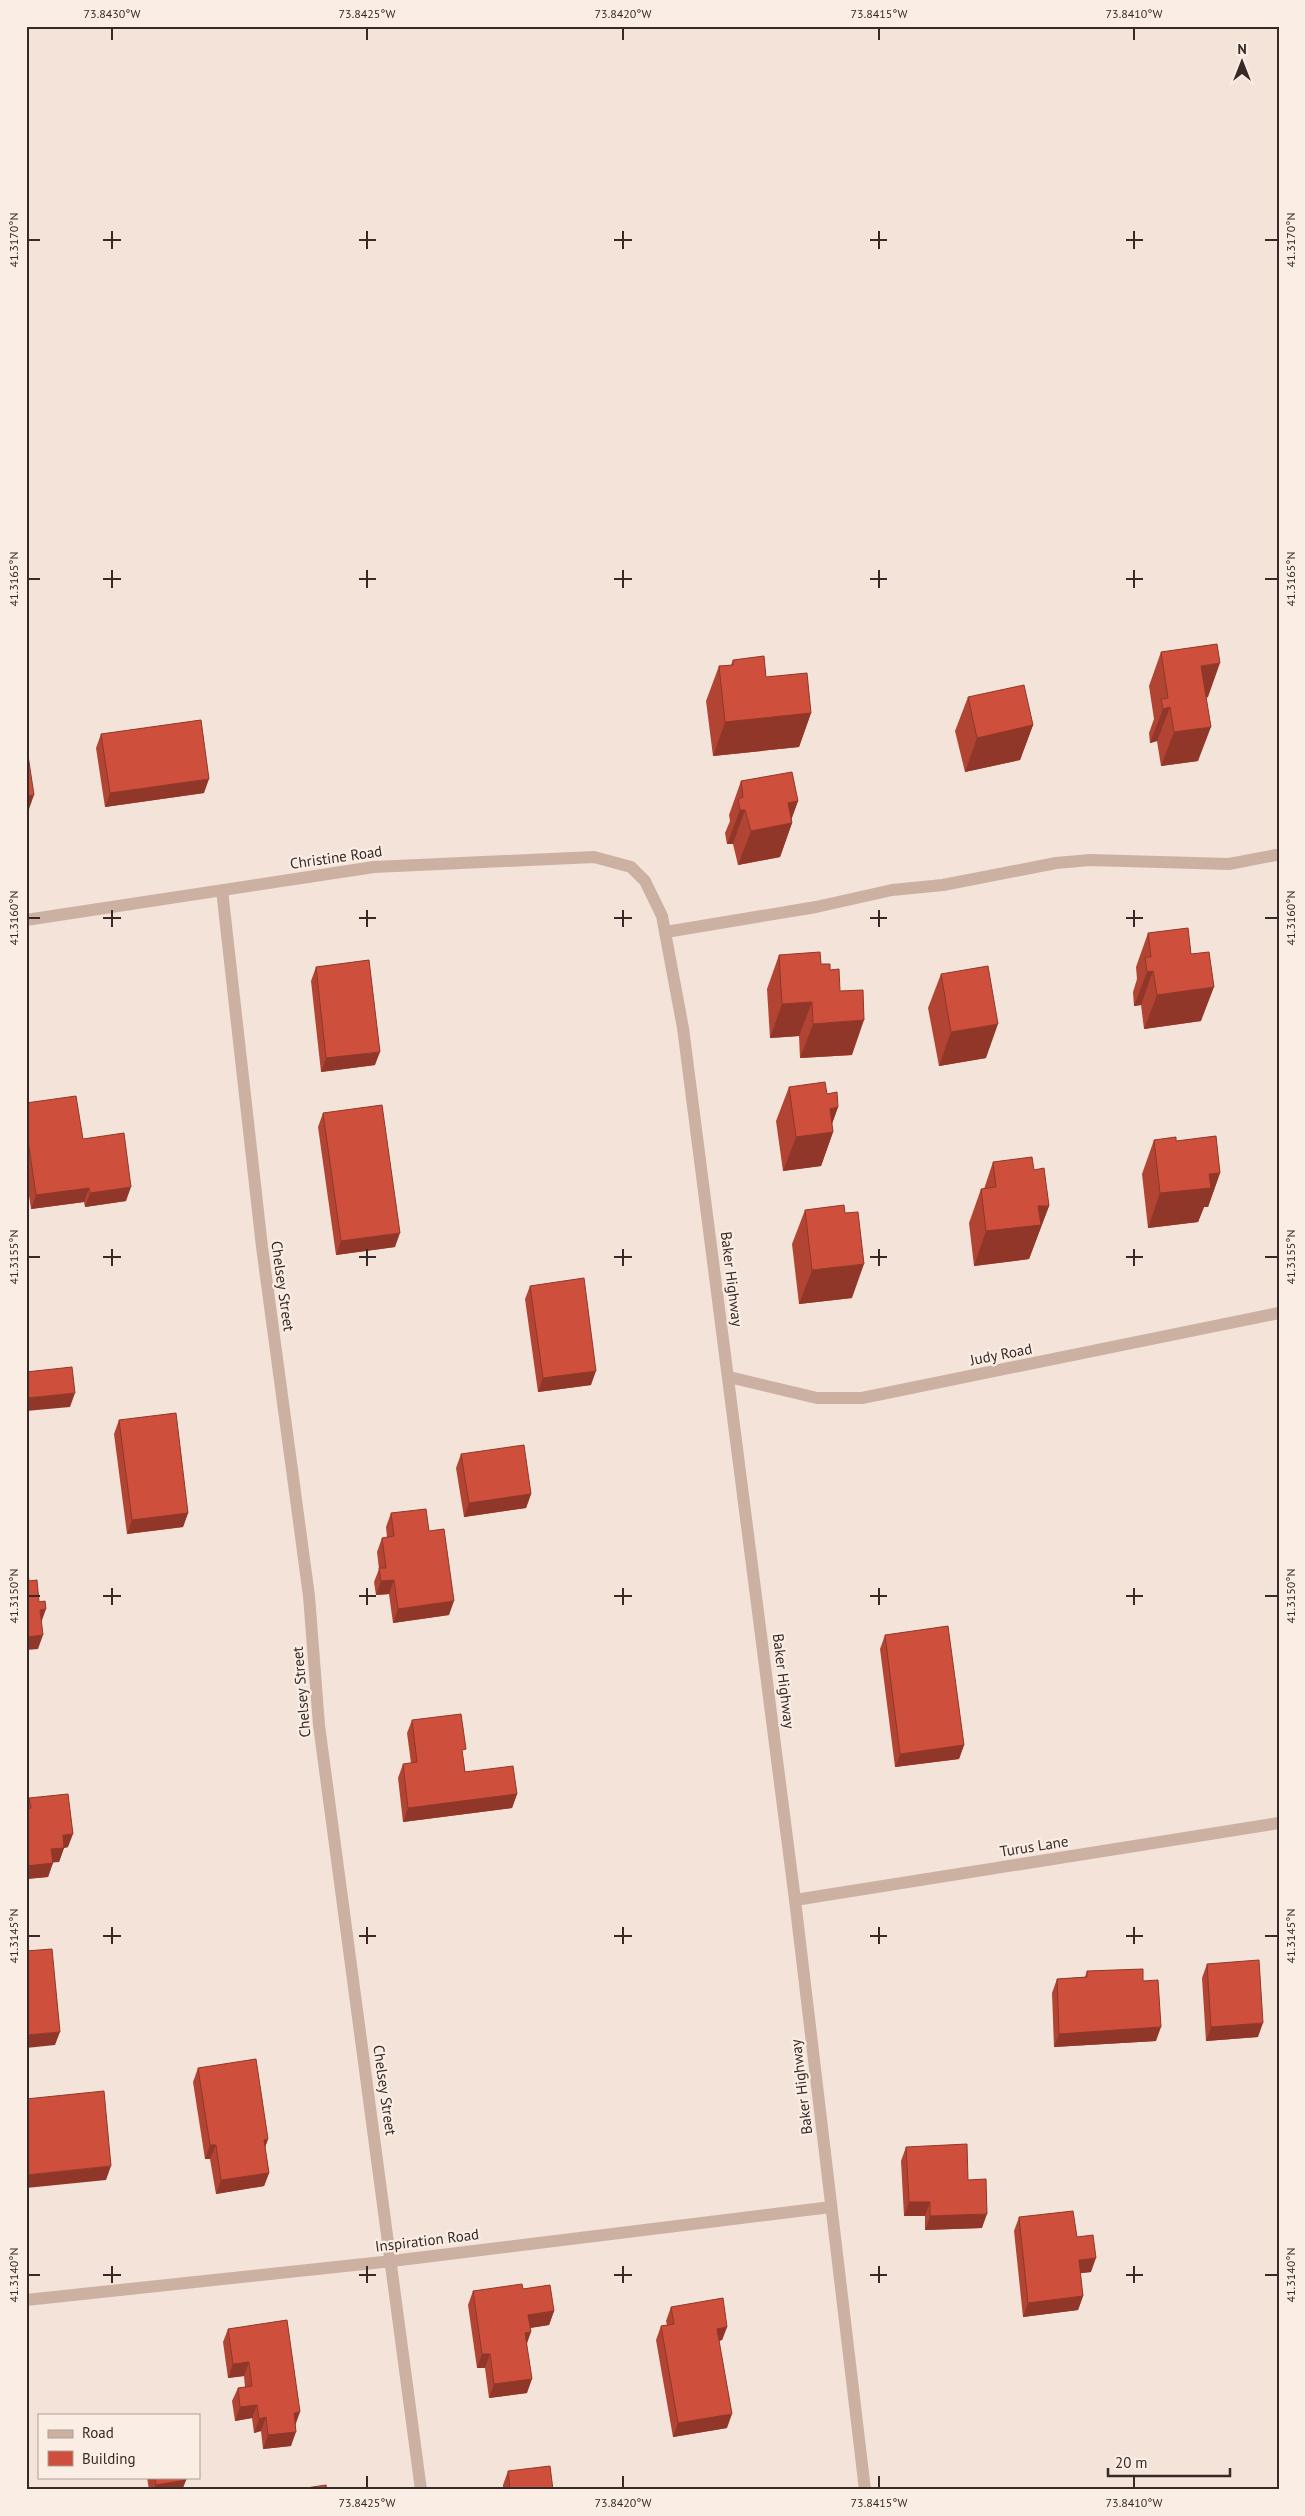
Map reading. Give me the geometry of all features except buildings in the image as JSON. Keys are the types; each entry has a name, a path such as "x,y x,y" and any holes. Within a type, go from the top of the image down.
{"street":[{"path":"666,932 816,907 892,890 943,885 1056,863 1090,860 1229,864 1276,855"},
{"name":"Christine Road","path":"26,920 374,867 594,857 631,867 645,881"},
{"name":"Baker Highway","path":"645,881 662,916 683,1028 795,1900 865,2490"},
{"name":"Chelsey Street","path":"222,890 262,1246 309,1596 319,1725 392,2261 421,2490"},
{"name":"Judy Road","path":"729,1378 817,1398 862,1398 1279,1313"},
{"name":"Turus Lane","path":"795,1900 1279,1823"},
{"name":"Inspiration Road","path":"26,2300 392,2261 831,2207"}]}
